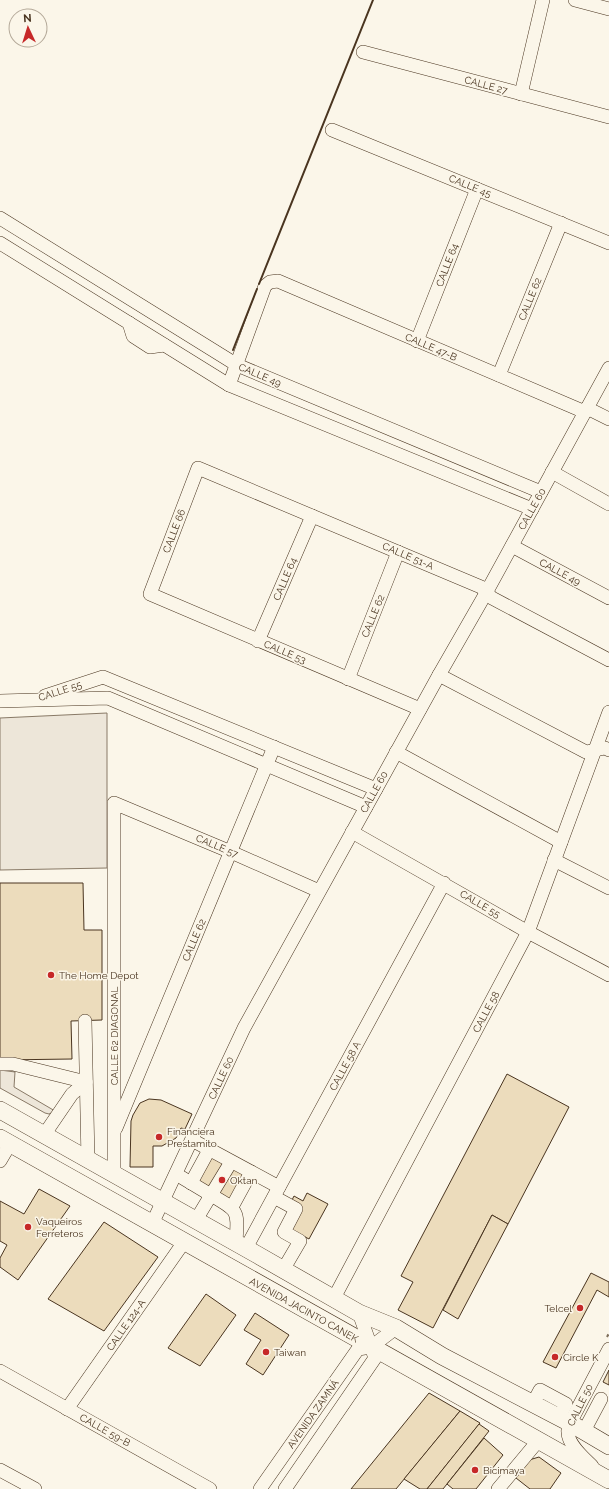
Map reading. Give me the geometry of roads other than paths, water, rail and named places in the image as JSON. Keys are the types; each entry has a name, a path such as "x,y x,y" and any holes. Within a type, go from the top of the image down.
{"main road":[{"path":"0,1110 114,1173 359,1313 396,1328 442,1356 533,1403 609,1446"},
{"name":"AVENIDA JACINTO CANEK","path":"5,1141 606,1478"}],"street":[{"path":"521,94 543,0"},
{"path":"576,0 609,9"},
{"name":"CALLE 27","path":"363,52 609,118"},
{"name":"CALLE 45","path":"332,130 609,243"},
{"name":"CALLE 64","path":"417,341 477,189"},
{"name":"CALLE 49","path":"0,218 237,365 541,492"},
{"name":"CALLE 62","path":"499,376 561,223"},
{"name":"CALLE 49","path":"0,243 229,385 532,510"},
{"path":"39,267 52,250"},
{"name":"CALLE 47-B","path":"237,365 265,286 270,282 278,281 499,376 609,419"},
{"path":"229,385 237,365"},
{"name":"CALLE 60","path":"152,1224 244,1028 439,674 532,510 609,368"},
{"path":"391,451 399,433"},
{"name":"CALLE 51-A","path":"198,468 481,587 492,598 609,660"},
{"name":"CALLE 66","path":"150,594 198,468"},
{"path":"552,472 609,504"},
{"name":"CALLE 64","path":"258,641 312,516"},
{"name":"CALLE 49","path":"512,546 609,598"},
{"name":"CALLE 62","path":"348,679 398,552"},
{"name":"CALLE 53","path":"150,594 420,709"},
{"path":"439,674 586,752 605,748 609,750"},
{"name":"CALLE 55","path":"31,701 103,677 376,789"},
{"name":"CALLE 55","path":"31,701 108,698 366,807"},
{"path":"0,701 31,701"},
{"name":"CALLE 58","path":"334,1298 528,932 609,712"},
{"name":"CALLE 62","path":"114,1133 274,747"},
{"path":"396,752 561,842"},
{"name":"CALLE 57","path":"114,803 320,891"},
{"name":"CALLE 62 DIAGONAL","path":"114,803 114,1173"},
{"name":"CALLE 55","path":"352,832 528,932 607,970"},
{"path":"554,860 609,888"},
{"name":"CALLE 58 A","path":"241,1245 276,1192 444,883"},
{"path":"85,1021 88,1160"},
{"path":"0,1064 13,1064 86,1082"},
{"path":"44,1135 72,1094 86,1082"},
{"path":"192,1140 251,1172 296,1209 284,1232 300,1241 283,1270"},
{"path":"0,1161 5,1141"},
{"path":"191,1183 209,1150"},
{"path":"196,1220 231,1162"},
{"path":"232,1207 251,1172"},
{"path":"176,1174 232,1207 236,1216 241,1245"},
{"name":"CALLE 124-A","path":"67,1409 184,1242"},
{"name":"AVENIDA ZAMNÁ","path":"285,1489 375,1358 359,1313"},
{"name":"AVENIDA ZAMNÁ","path":"260,1489 358,1349 371,1347 396,1328"},
{"name":"CALLE 50","path":"606,1478 581,1455 569,1439 567,1432 609,1349"},
{"name":"CALLE 59-B","path":"0,1371 210,1489"},
{"path":"586,1392 605,1401"},
{"path":"571,1424 605,1401"},
{"path":"498,1489 538,1441"},
{"path":"0,1470 35,1489"}],"place":[{"name":"The Home Depot","path":"51,975"},
{"name":"Financiera Prestamito","path":"159,1137"},
{"name":"Oktan","path":"222,1180"},
{"name":"Vaqueiros Ferreteros","path":"28,1227"},
{"name":"Telcel","path":"580,1308"},
{"name":"Taiwan","path":"266,1352"},
{"name":"Circle K","path":"555,1357"},
{"name":"Bicimaya","path":"475,1470"}]}
